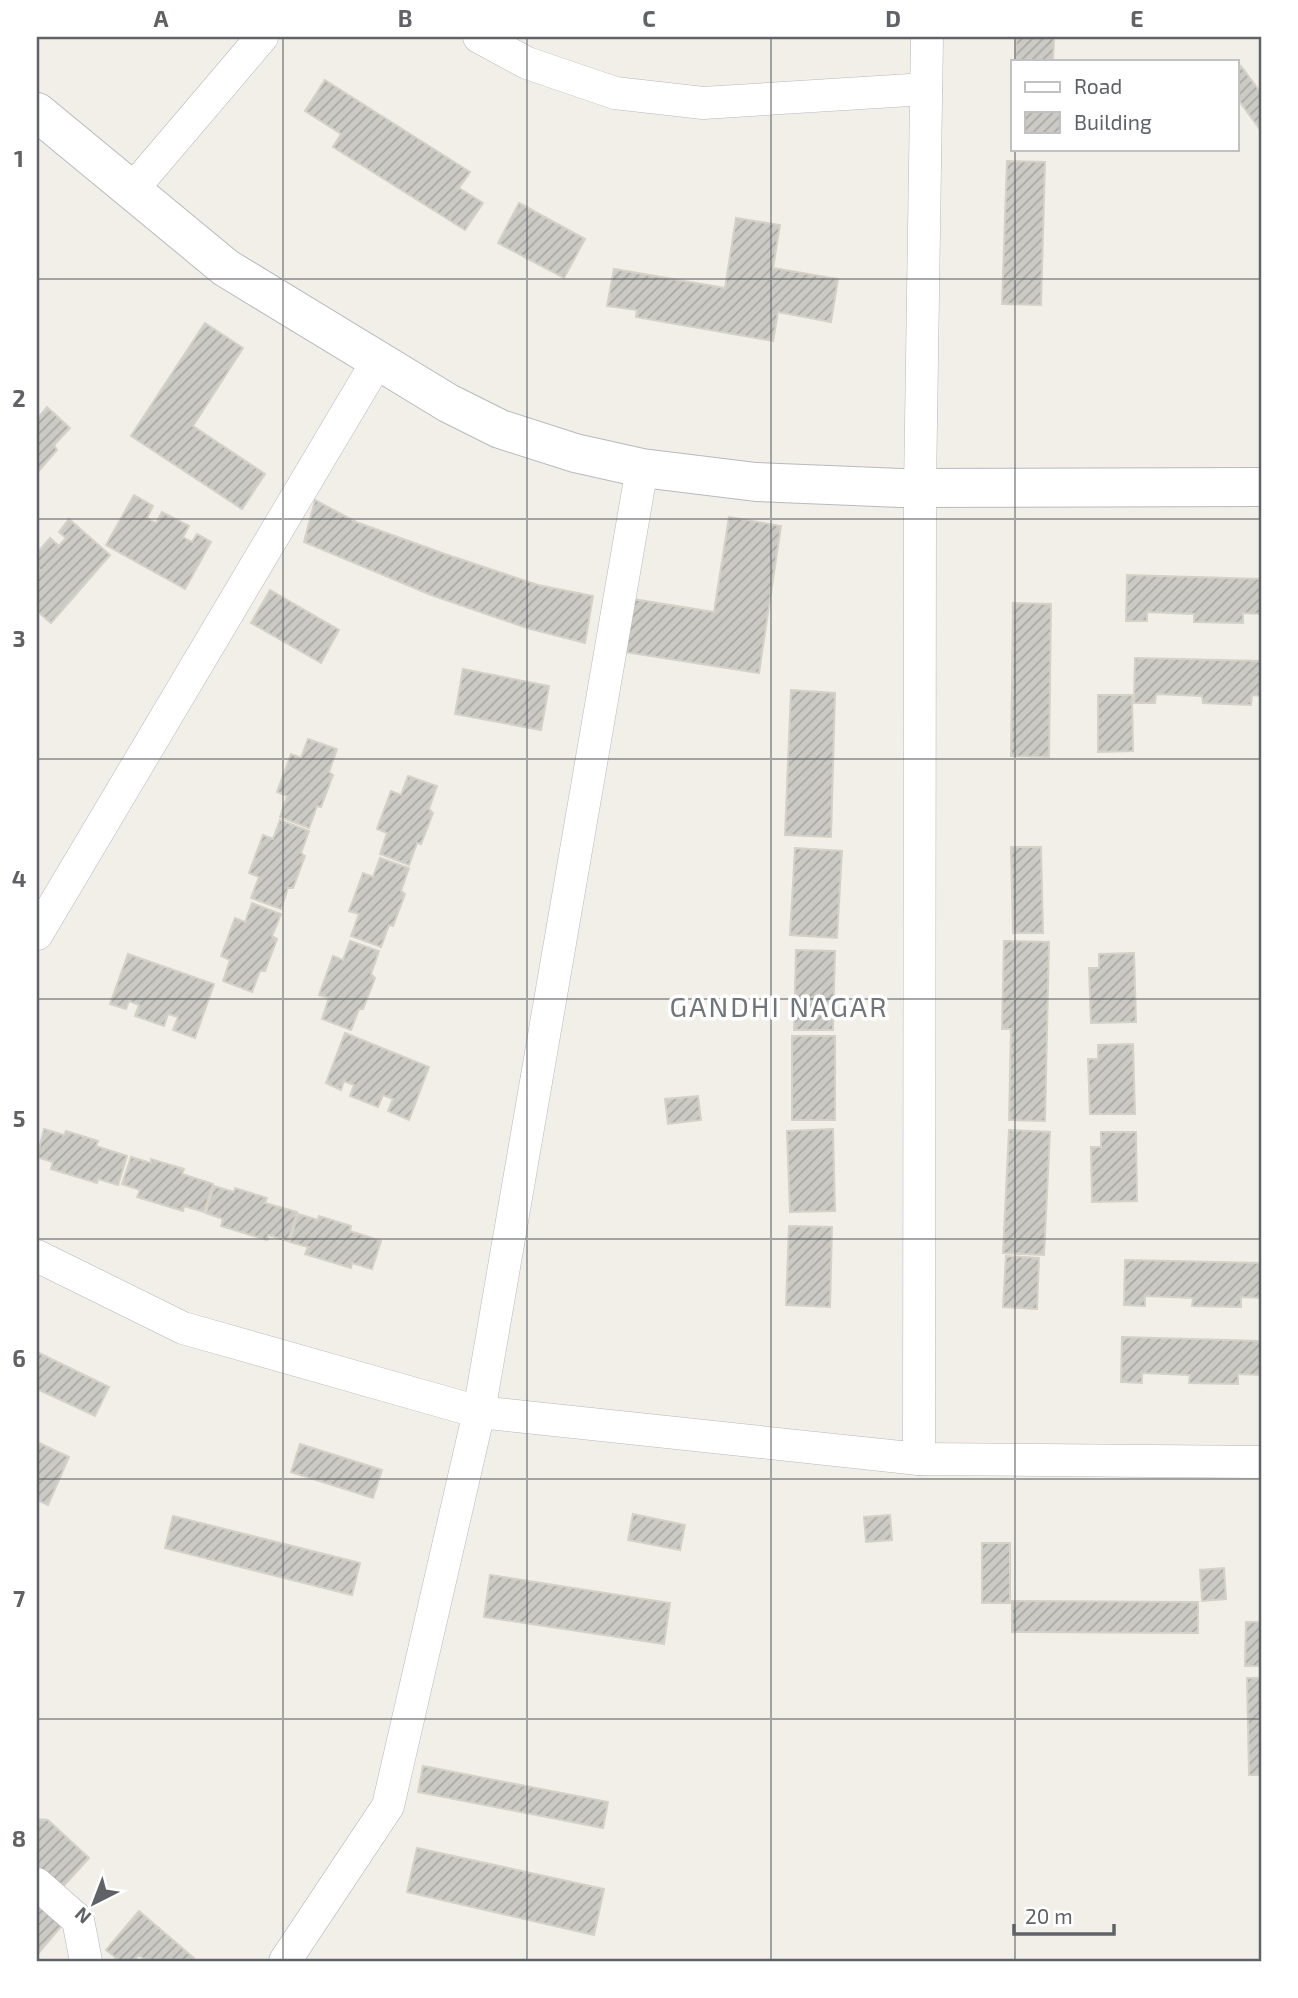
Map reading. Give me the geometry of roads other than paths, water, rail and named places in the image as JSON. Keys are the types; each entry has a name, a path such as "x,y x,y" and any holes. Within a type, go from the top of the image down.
{"street":[{"path":"132,190 262,37"},
{"path":"479,37 527,63 615,93 703,103 926,89"},
{"path":"919,1459 920,488 927,37"},
{"path":"37,112 226,268 448,403 500,429 575,453 642,468 756,482 920,488 1261,486"},
{"path":"37,934 378,360"},
{"path":"285,1961 388,1806 478,1412 642,468"},
{"path":"37,1256 183,1328 478,1412 919,1459 1261,1462"},
{"path":"37,1884 78,1920 86,1961"}],"district":[{"name":"GANDHI NAGAR","path":"779,1007"}]}
